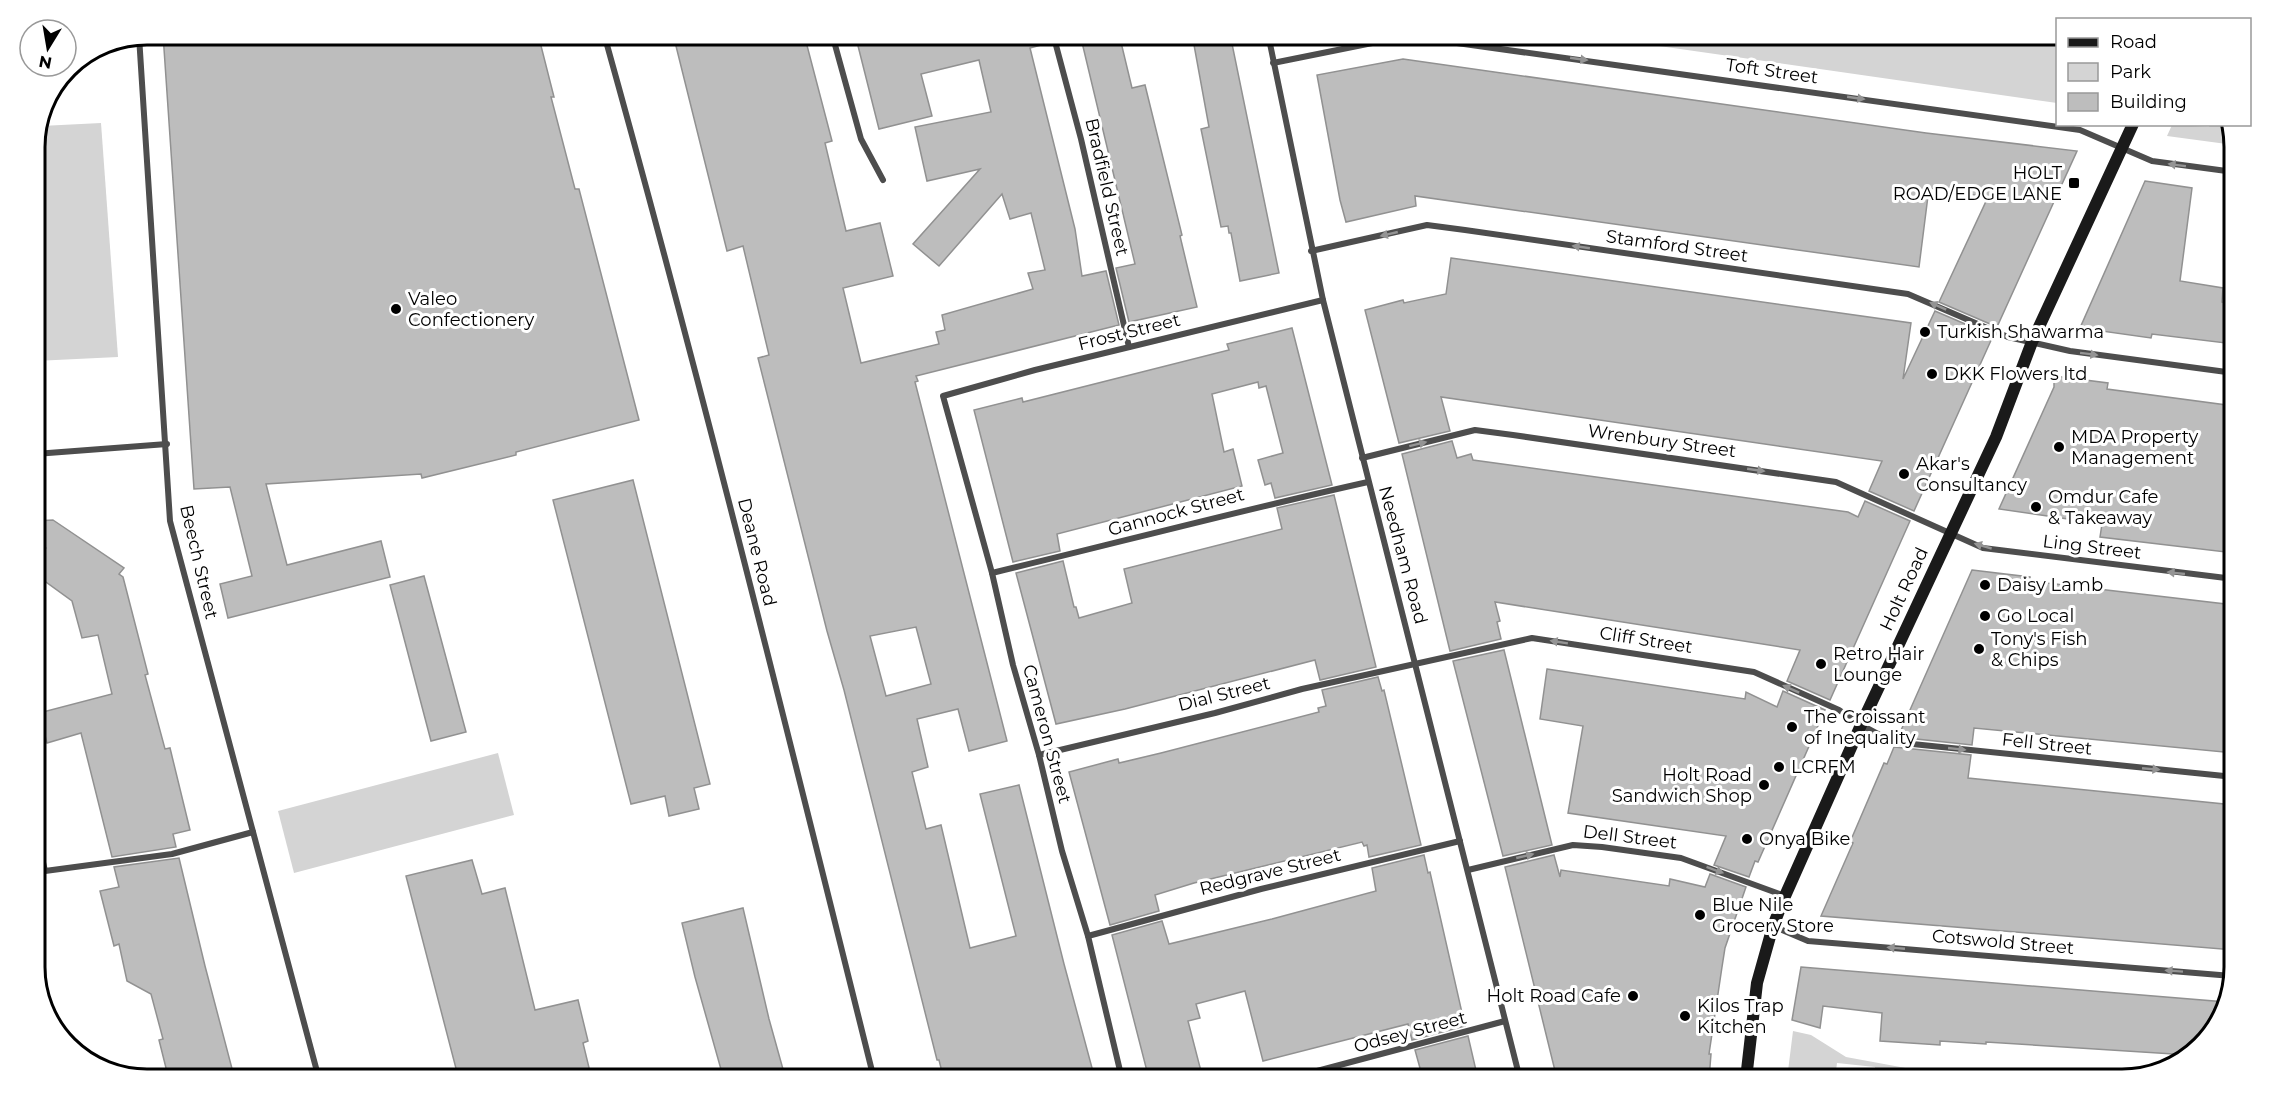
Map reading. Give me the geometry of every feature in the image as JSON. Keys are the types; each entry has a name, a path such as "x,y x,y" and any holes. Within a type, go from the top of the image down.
{"main road":[{"name":"Holt Road","path":"1747,1069 1757,984 1773,926 1785,896 1861,725 2003,420 2032,342 2132,126"}],"street":[{"name":"Deane Road","path":"607,45 683,326 871,1069"},
{"path":"835,45 861,139 884,180"},
{"name":"Bradfield Street","path":"1056,45 1081,139 1130,347"},
{"name":"Needham Road","path":"1270,45 1311,251 1517,1069"},
{"name":"Toft Street","path":"1274,63 1363,45"},
{"name":"Toft Street","path":"1471,45 2080,130 2152,161 2224,171"},
{"name":"Beech Street","path":"140,46 170,521 315,1069"},
{"name":"Stamford Street","path":"1311,251 1427,225 1868,286 1911,294 2008,337 2070,351 2224,372"},
{"name":"Frost Street","path":"943,396 1323,300"},
{"name":"Cameron Street","path":"943,396 992,573 1013,665 1039,755 1062,850 1088,936 1119,1069"},
{"name":"Wrenbury Street","path":"1362,458 1475,430 1836,482 1950,533"},
{"path":"45,453 166,444"},
{"name":"Gannock Street","path":"992,573 1156,534 1252,508 1368,482"},
{"name":"Ling Street","path":"1950,533 1983,548 2224,578"},
{"name":"Cliff Street","path":"1416,664 1532,638 1754,672 1839,711 1861,725"},
{"name":"Dial Street","path":"1039,755 1215,713 1302,689 1416,664"},
{"name":"Fell Street","path":"1861,725 1893,742 2224,776"},
{"path":"45,871 171,854 253,832"},
{"name":"Redgrave Street","path":"1088,936 1261,889 1460,841"},
{"name":"Dell Street","path":"1468,870 1573,845 1602,847 1682,858 1785,896"},
{"name":"Cotswold Street","path":"1773,926 1808,941 2223,975"},
{"name":"Odsey Street","path":"1328,1069 1505,1021"}],"green space":[{"path":"1652,45 2056,45 2056,103"},
{"path":"101,123 118,357 45,361 45,141 47,126"},
{"path":"2172,126 2222,126 2224,144 2167,136"},
{"path":"498,753 514,815 294,873 278,811"},
{"path":"1793,1031 1811,1035 1846,1057 1911,1069 1875,1069 1875,1067 1837,1063 1836,1069 1788,1069"}],"building":[{"name":"Valeo Confectionery","path":"164,45 541,45 554,97 551,97 575,189 579,189 639,420 516,452 516,455 422,478 421,474 266,484 287,565 381,541 390,577 228,618 220,584 252,576 230,487 194,489"},
{"path":"676,45 807,45 832,141 825,143 846,231 880,223 893,276 843,288 861,363 939,344 936,332 945,330 942,315 1033,289 1028,273 1045,270 1031,213 1010,219 1002,194 939,266 913,244 980,169 927,181 915,127 991,112 979,60 921,74 932,116 879,129 858,45 1041,45 1030,48 1075,229 1082,276 1106,271 1119,325 916,376 918,381 915,382 1007,741 969,751 958,709 917,719 928,767 912,772 926,829 941,825 970,948 1016,936 980,794 1019,785 1092,1069 941,1069 939,1060 937,1060 758,358 769,355 743,246 727,251","holes":["916,627 931,684 886,696 870,636"]},
{"path":"1083,45 1122,45 1132,88 1145,85 1182,235 1180,236 1197,307 1129,322 1116,268 1135,264"},
{"path":"1194,45 1232,45 1279,273 1240,281 1231,233 1229,233 1228,226 1221,227 1201,129 1209,127"},
{"path":"1403,59 1926,133 2077,151 1997,327 1939,302 1988,197 1929,188 1919,267 1415,196 1416,206 1346,222 1317,75"},
{"path":"2145,181 2192,188 2180,281 2223,288 2224,343 2152,334 2151,338 2080,328"},
{"path":"1451,258 1911,323 1903,379 1935,311 1993,336 1914,511 1869,491 1882,461 1441,397 1450,431 1399,443 1365,310 1403,300 1404,303 1446,294"},
{"path":"1292,328 1332,485 1275,498 1271,483 1265,485 1258,460 1283,453 1266,386 1259,388 1258,382 1212,394 1224,452 1233,449 1242,486 1057,534 1060,551 1013,562 974,410 1022,398 1023,402 1229,350 1227,344"},
{"path":"2054,376 2108,383 2107,389 2224,405 2224,552 2100,537 2102,524 1999,509 2054,387"},
{"path":"1452,441 1457,458 1471,454 1473,460 1848,512 1858,517 1865,501 1910,521 1830,700 1787,681 1800,650 1495,602 1500,621 1497,622 1501,639 1450,651 1402,454"},
{"path":"633,480 710,784 694,788 699,809 669,816 665,796 631,804 553,500"},
{"path":"1334,495 1376,667 1320,680 1315,660 1125,709 1056,724 1016,573 1063,561 1074,607 1076,607 1079,618 1132,603 1124,569 1282,529 1277,508"},
{"path":"45,520 53,520 124,568 119,574 123,577 148,674 145,675 165,749 170,748 190,830 173,834 176,847 112,857 81,733 47,743 45,711 112,694 98,635 82,638 72,601 45,581"},
{"path":"1972,570 2030,577 2030,581 2224,604 2224,752 1974,728 1972,745 1898,737"},
{"path":"424,576 466,732 431,741 390,585"},
{"path":"1504,650 1552,845 1503,856 1453,661"},
{"path":"1547,669 1745,699 1746,692 1777,707 1783,691 1825,710 1758,862 1755,861 1749,877 1714,865 1726,836 1568,813 1583,726 1540,719"},
{"path":"1378,677 1382,691 1384,690 1421,845 1369,857 1367,845 1364,846 1362,842 1194,883 1155,895 1159,911 1110,925 1069,772 1118,759 1119,763 1161,753 1319,712 1318,708 1326,706 1322,690"},
{"path":"1894,747 1971,755 1968,778 2224,804 2224,949 1821,916 1884,763 1887,764"},
{"path":"1424,855 1428,873 1430,872 1465,1026 1412,1040 1408,1024 1263,1061 1245,991 1196,1004 1200,1018 1188,1021 1200,1069 1146,1069 1112,935 1162,921 1169,944 1272,919 1376,891 1372,868"},
{"path":"1554,855 1560,877 1561,870 1669,886 1670,879 1705,887 1710,874 1746,887 1725,948 1709,1054 1711,1054 1710,1069 1555,1069 1505,867"},
{"path":"179,858 232,1069 166,1069 159,1040 163,1039 151,994 127,981 119,944 114,946 100,891 119,887 114,867"},
{"path":"472,860 482,894 505,888 535,1010 578,1000 588,1041 583,1043 589,1069 456,1069 406,876"},
{"path":"743,908 783,1069 721,1069 682,923"},
{"path":"1801,967 2218,1001 2199,1034 2174,1054 1986,1042 1986,1044 1940,1041 1940,1045 1880,1041 1882,1013 1823,1006 1820,1028 1792,1020"},
{"path":"1468,1036 1476,1069 1420,1069 1415,1050"}],"place":[{"name":"HOLT ROAD/EDGE LANE","path":"2074,183"},
{"name":"Valeo Confectionery","path":"396,309"},
{"name":"Turkish Shawarma","path":"1925,332"},
{"name":"DKK Flowers ltd","path":"1932,374"},
{"name":"MDA Property Management","path":"2059,447"},
{"name":"Akar's Consultancy","path":"1904,474"},
{"name":"Omdur Cafe & Takeaway","path":"2036,507"},
{"name":"Daisy Lamb","path":"1985,585"},
{"name":"Go Local","path":"1985,616"},
{"name":"Tony's Fish & Chips","path":"1979,649"},
{"name":"Retro Hair Lounge","path":"1821,664"},
{"name":"The Croissant of Inequality","path":"1792,727"},
{"name":"LCRFM","path":"1779,767"},
{"name":"Holt Road Sandwich Shop","path":"1764,785"},
{"name":"Onya Bike","path":"1747,839"},
{"name":"Blue Nile Grocery Store","path":"1700,915"},
{"name":"Holt Road Cafe","path":"1633,996"},
{"name":"Kilos Trap Kitchen","path":"1685,1016"}]}
